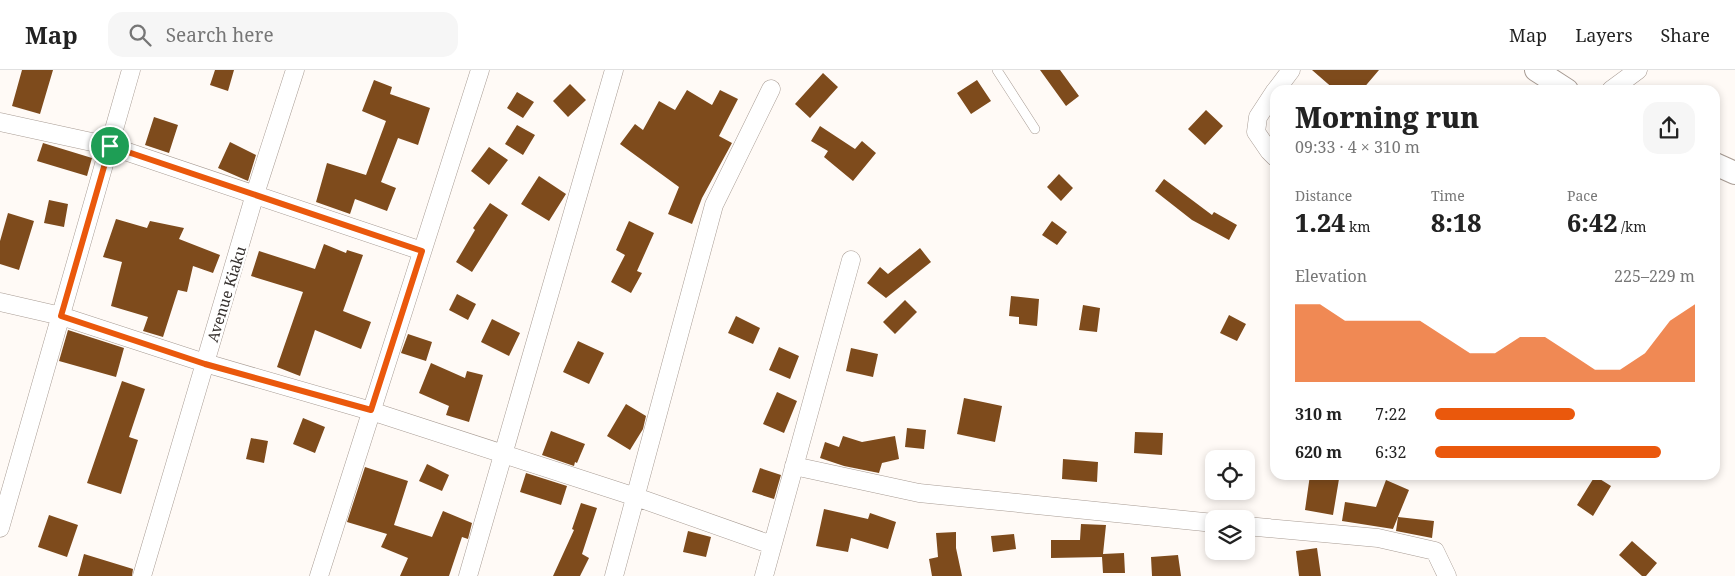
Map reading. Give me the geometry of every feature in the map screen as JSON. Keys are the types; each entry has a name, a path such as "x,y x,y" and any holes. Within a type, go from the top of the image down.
{"street":[{"path":"0,528 131,70"},
{"name":"Avenue Kiaku","path":"142,576 295,70"},
{"path":"318,576 480,70"},
{"path":"468,576 614,70"},
{"path":"1279,85 1291,70"},
{"path":"1536,70 1559,85"},
{"path":"1618,85 1638,70"},
{"path":"614,576 714,205 771,89"},
{"path":"1270,98 1258,117 1256,132 1270,152"},
{"path":"0,122 110,146 422,251"},
{"path":"1720,166 1735,173"},
{"path":"764,576 850,260"},
{"path":"0,302 61,316 205,364 371,410 502,455 636,497 772,545"},
{"path":"794,466 919,494 1205,521"},
{"path":"1255,527 1378,538 1435,552 1447,576"}],"lane":[{"path":"997,70 1035,129"}],"building":[{"path":"22,70 53,70 40,114 12,106"},
{"path":"215,70 234,70 228,91 210,85"},
{"path":"1040,70 1060,70 1079,96 1066,106"},
{"path":"1312,70 1379,70 1366,85 1329,85"},
{"path":"823,73 838,87 810,118 795,104"},
{"path":"374,80 392,87 390,94 430,108 418,145 398,138 381,182 396,188 387,211 355,199 350,214 316,202 327,163 366,175 386,121 362,111"},
{"path":"977,80 991,101 971,114 957,93"},
{"path":"570,84 586,100 568,117 553,101"},
{"path":"687,90 712,105 720,90 738,99 719,136 732,143 702,198 692,224 668,214 679,187 620,144 635,124 643,130 659,101 675,110"},
{"path":"517,92 534,102 523,118 507,108"},
{"path":"1206,110 1223,126 1205,145 1188,129"},
{"path":"154,117 178,125 169,153 145,145"},
{"path":"517,125 535,135 523,155 505,144"},
{"path":"820,126 855,149 862,141 876,153 853,181 824,157 828,151 811,141"},
{"path":"230,142 256,155 248,181 218,168"},
{"path":"43,143 92,158 87,176 37,161"},
{"path":"489,147 508,160 489,185 471,171"},
{"path":"1059,174 1073,188 1061,201 1047,187"},
{"path":"539,176 566,194 549,221 521,204"},
{"path":"1164,179 1212,215 1214,212 1237,225 1229,240 1192,220 1155,191"},
{"path":"49,200 68,204 64,227 44,223"},
{"path":"490,203 508,215 472,272 456,262 475,230 473,228"},
{"path":"8,213 34,221 19,270 0,264 0,241"},
{"path":"116,219 147,228 150,221 184,228 179,239 220,255 213,273 193,266 187,292 178,290 163,337 143,331 148,317 111,306 122,262 103,257"},
{"path":"629,221 654,233 637,271 642,273 631,293 611,282 625,255 616,250"},
{"path":"1052,221 1067,232 1057,245 1042,235"},
{"path":"324,244 346,253 347,250 363,255 343,311 371,322 361,349 315,330 300,376 277,367 303,292 251,276 259,251 315,269"},
{"path":"920,248 931,262 886,298 867,283 880,267 888,274"},
{"path":"457,294 476,304 468,320 449,310"},
{"path":"1011,296 1039,299 1037,326 1019,324 1019,317 1009,316"},
{"path":"905,300 917,312 895,334 883,322"},
{"path":"1083,305 1100,308 1097,332 1079,330"},
{"path":"1229,315 1246,324 1237,341 1220,333"},
{"path":"736,316 760,328 753,344 728,333"},
{"path":"492,319 520,333 509,356 481,342"},
{"path":"68,330 124,348 116,377 59,361"},
{"path":"408,334 432,342 426,361 401,353"},
{"path":"578,341 604,353 589,384 563,372"},
{"path":"779,347 799,356 790,379 769,370"},
{"path":"851,348 878,354 873,377 846,371"},
{"path":"431,363 465,378 467,371 483,375 469,422 446,415 449,406 419,393"},
{"path":"122,381 145,389 129,437 138,440 121,494 87,483"},
{"path":"777,392 797,401 784,433 763,424"},
{"path":"964,398 1002,406 995,442 957,434"},
{"path":"626,404 646,416 643,429 630,450 607,436"},
{"path":"303,418 325,427 315,453 293,444"},
{"path":"907,428 926,430 924,449 905,447"},
{"path":"551,431 585,444 574,466 542,455"},
{"path":"1135,432 1163,433 1162,455 1134,453"},
{"path":"843,436 862,442 895,436 899,459 882,463 879,473 844,466 820,458 825,442 839,447"},
{"path":"251,438 268,441 264,463 246,459"},
{"path":"1063,459 1098,462 1097,482 1062,479"},
{"path":"427,464 449,475 442,491 419,481"},
{"path":"365,467 408,481 394,525 432,537 443,511 472,523 468,539 462,537 449,576 400,576 408,558 381,547 387,534 347,522"},
{"path":"760,468 781,475 774,499 752,492"},
{"path":"526,473 567,486 561,505 520,492"},
{"path":"1309,480 1339,480 1333,515 1305,510"},
{"path":"1386,480 1409,490 1393,529 1342,521 1345,502 1376,507"},
{"path":"1593,480 1601,480 1611,486 1593,516 1577,505"},
{"path":"581,503 597,508 582,554 589,558 580,576 553,576 574,530 572,529"},
{"path":"824,509 868,519 870,513 896,522 888,549 851,538 848,552 816,546"},
{"path":"49,515 78,525 67,557 38,547"},
{"path":"1398,517 1434,521 1432,538 1396,531"},
{"path":"1081,524 1106,525 1103,554 1124,553 1125,573 1103,573 1102,557 1051,558 1051,540 1080,540"},
{"path":"688,531 711,537 706,557 683,552"},
{"path":"956,532 956,548 962,576 932,576 929,559 938,557 936,533"},
{"path":"1014,534 1016,549 993,552 991,536"},
{"path":"1632,541 1657,563 1646,576 1642,576 1619,555"},
{"path":"1317,548 1321,576 1299,576 1296,551"},
{"path":"84,554 133,569 132,576 78,576"},
{"path":"1178,555 1181,576 1152,576 1151,557"}],"route":[{"path":"110,146 422,251 371,410 205,364 61,316 110,146"}]}
